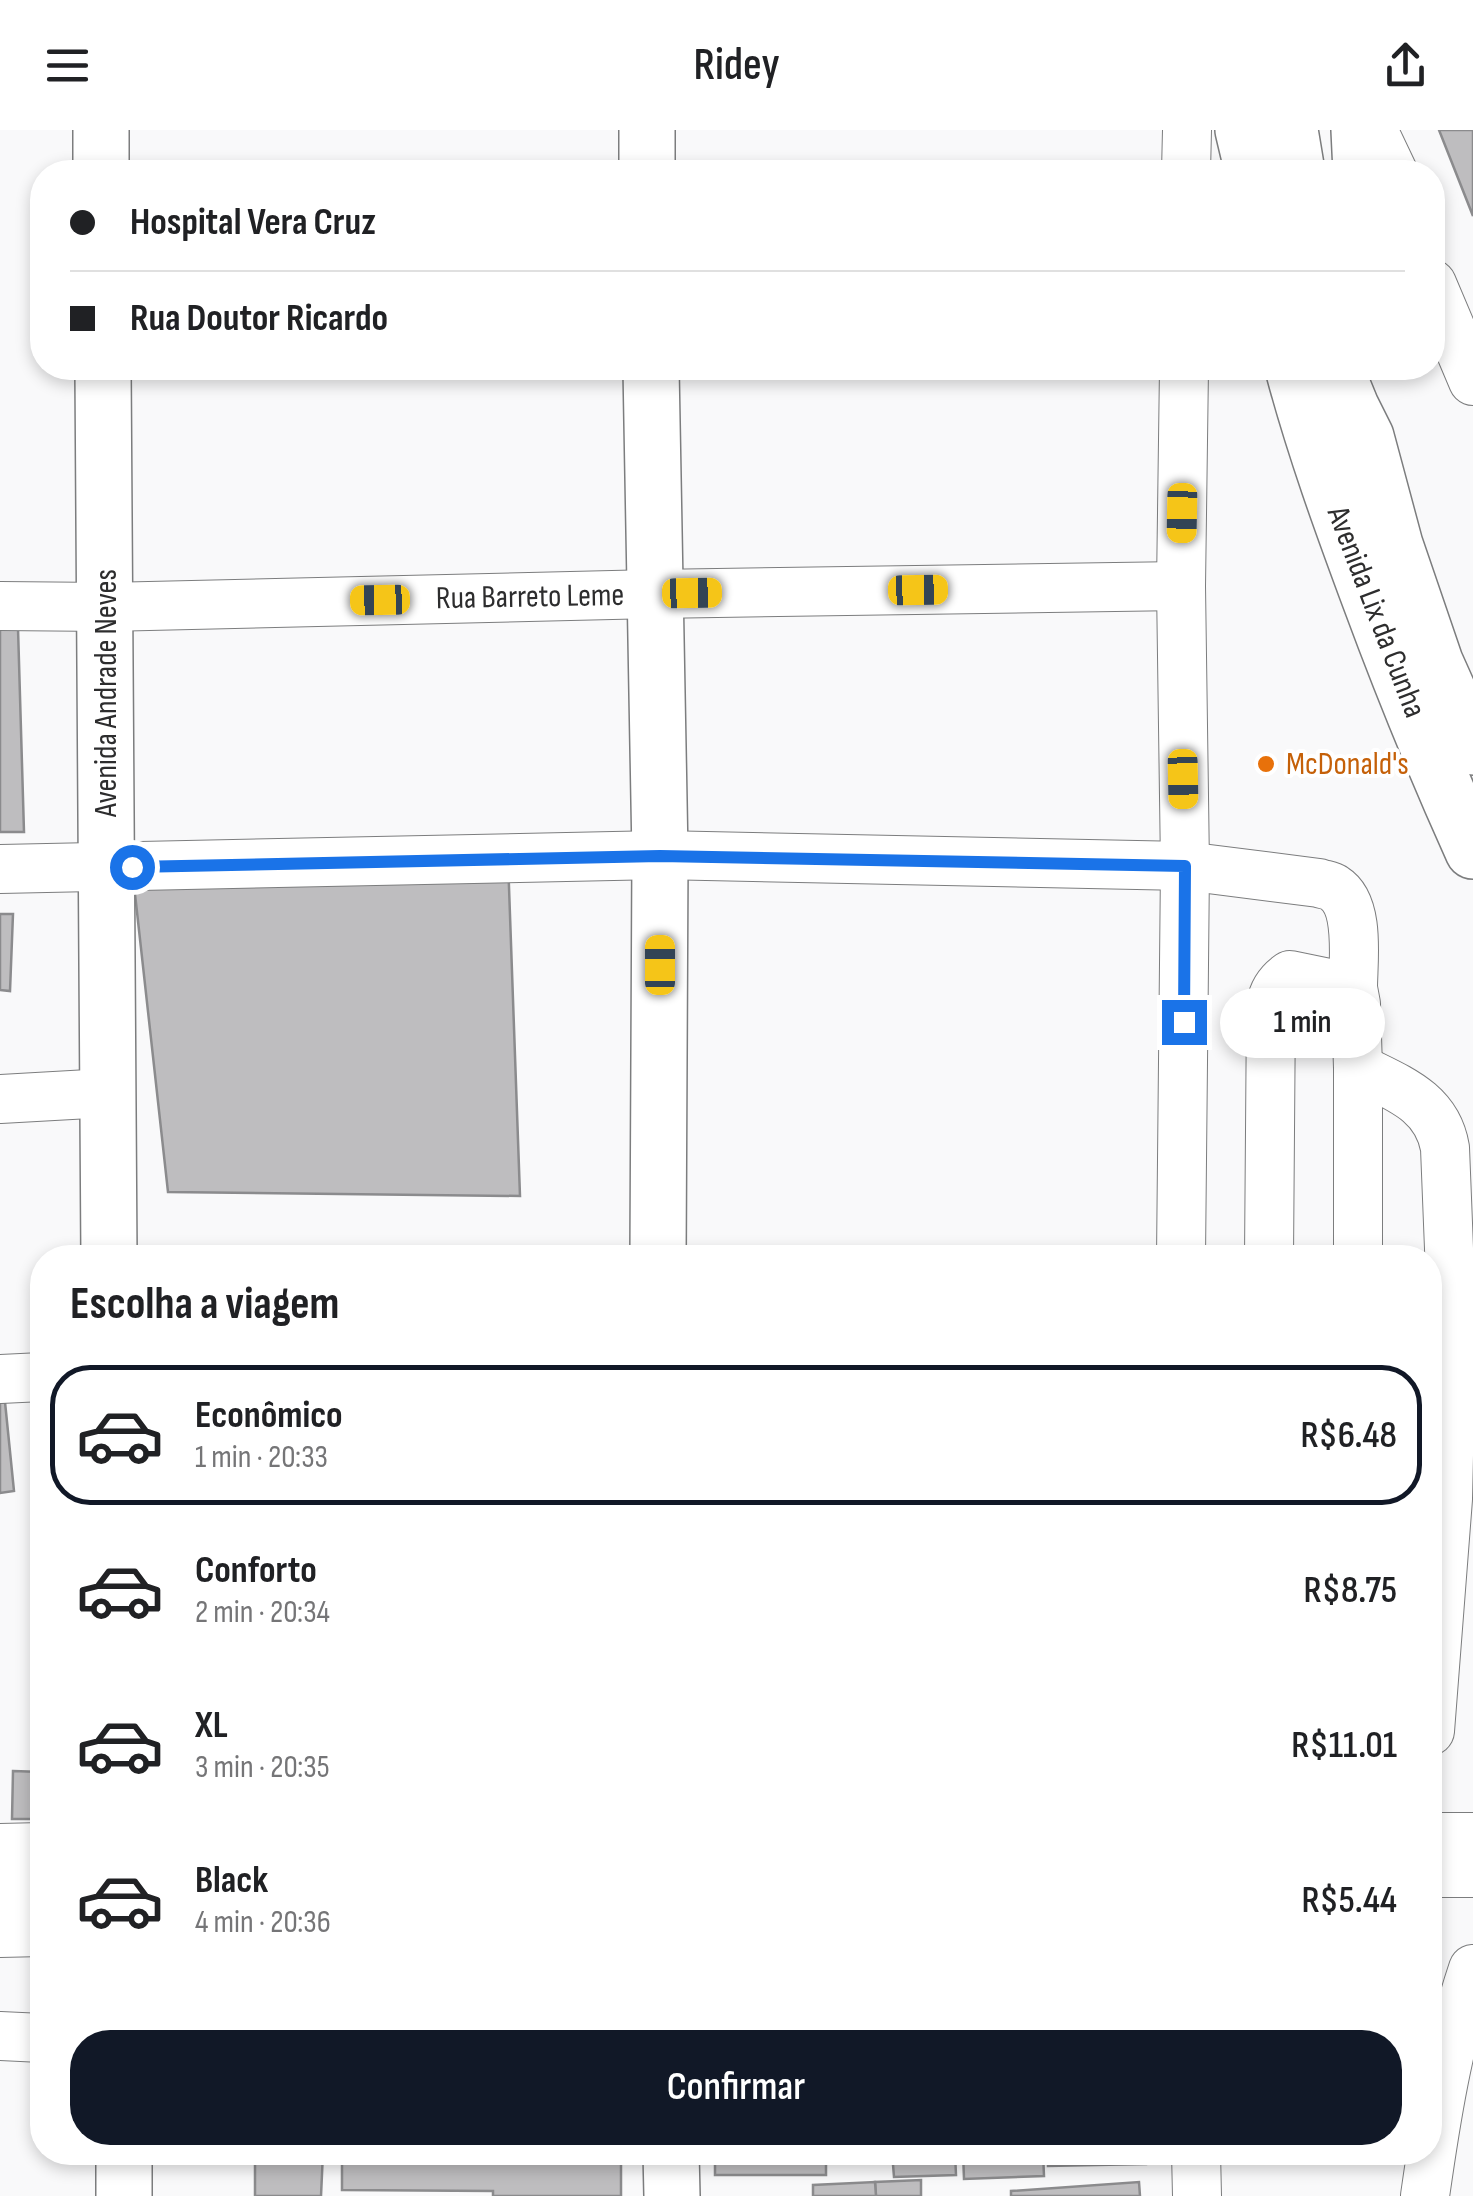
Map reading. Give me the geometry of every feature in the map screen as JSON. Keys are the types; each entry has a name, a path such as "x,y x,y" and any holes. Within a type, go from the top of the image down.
{"main road":[{"path":"101,130 102,160"},
{"path":"647,130 648,160"},
{"path":"1243,130 1250,160"},
{"path":"1290,130 1296,160"},
{"path":"1360,130 1361,160"},
{"name":"Avenida Andrade Neves","path":"104,380 109,1245"},
{"path":"650,380 660,856 658,1245"},
{"name":"Avenida Lix da Cunha","path":"1296,380 1356,564 1466,836"},
{"name":"Avenida Lix da Cunha","path":"1340,380 1366,437 1395,545 1435,662 1473,747"},
{"name":"Avenida Lix da Cunha","path":"1366,380 1366,437"},
{"path":"124,2165 124,2196"},
{"path":"671,2165 672,2196"}],"street":[{"path":"1186,160 1187,130"},
{"path":"1372,130 1387,160"},
{"path":"1445,315 1473,381"},
{"path":"1181,1245 1184,380"},
{"name":"Rua Barreto Leme","path":"0,606 1181,586"},
{"path":"0,870 660,856 1185,866 1319,883 1336,888 1348,904 1353,921 1358,1245"},
{"path":"1269,1245 1272,999 1282,981 1290,976 1353,988"},
{"path":"1358,1068 1432,1112 1442,1132 1462,1276 1452,1324 1448,1499 1455,1643 1442,1689"},
{"path":"0,1099 106,1094"},
{"path":"0,1379 30,1378"},
{"path":"1442,1733 1473,1736"},
{"path":"1442,1837 1473,1837"},
{"path":"0,1848 30,1847"},
{"path":"1442,1873 1473,1873"},
{"path":"0,1885 30,1885"},
{"path":"0,1933 30,1932"},
{"path":"1442,2084 1473,1969"},
{"path":"0,2036 30,2037"},
{"path":"1196,2165 1196,2196"},
{"path":"1425,2196 1429,2165"}],"building":[{"path":"1439,130 1473,130 1473,216"},
{"path":"0,628 18,628 24,832 0,832"},
{"path":"508,859 520,1196 168,1192 132,867"},
{"path":"0,914 13,914 10,991 0,990"},
{"path":"5,1402 14,1491 0,1493 0,1403"},
{"path":"13,1771 30,1772 30,1819 12,1819"},
{"path":"255,2165 322,2165 321,2196 255,2196"},
{"path":"342,2165 621,2165 621,2196 342,2190"},
{"path":"715,2165 826,2165 826,2175 715,2175"},
{"path":"893,2165 956,2165 956,2175 894,2177"},
{"path":"963,2165 1044,2165 1044,2176 964,2179"},
{"path":"921,2180 921,2196 876,2196 875,2182"},
{"path":"875,2182 876,2196 813,2196 813,2185"},
{"path":"1139,2182 1140,2196 1011,2196 1011,2191"}],"place":[{"name":"McDonald's","path":"1266,764"}],"route":[{"path":"132,867 660,856 1185,866 1184,1022"}]}
